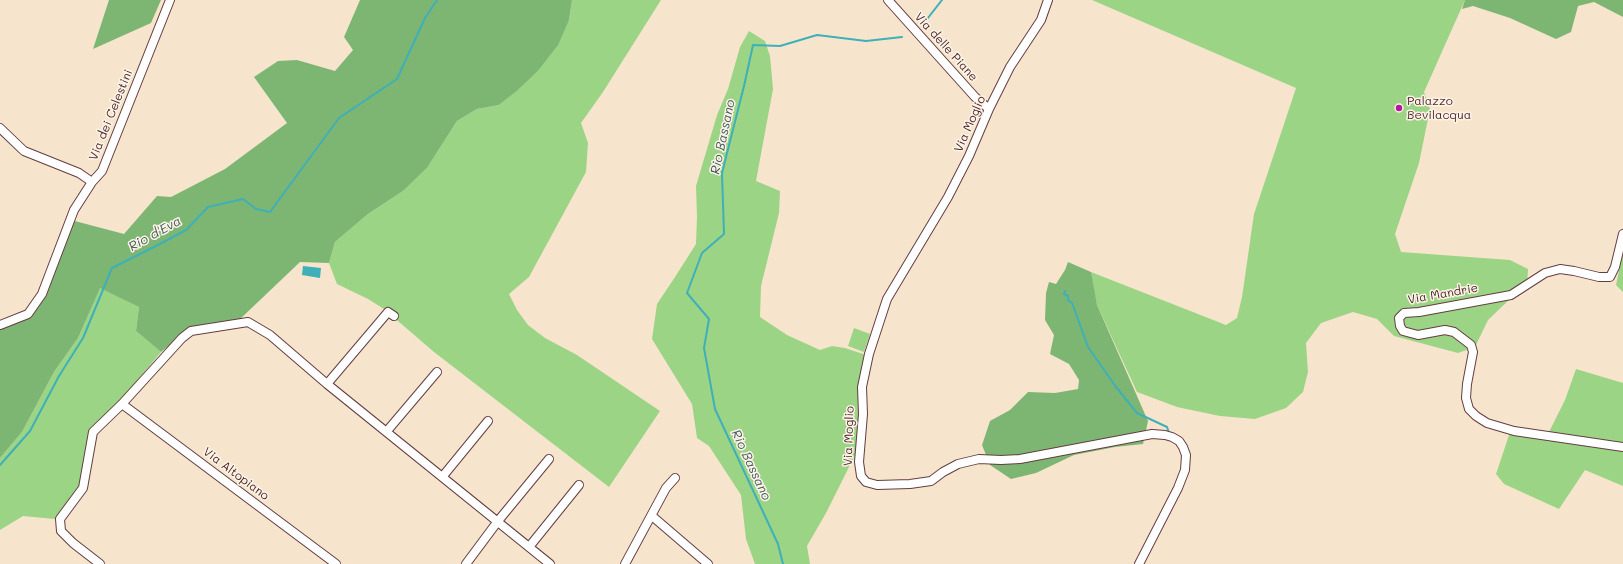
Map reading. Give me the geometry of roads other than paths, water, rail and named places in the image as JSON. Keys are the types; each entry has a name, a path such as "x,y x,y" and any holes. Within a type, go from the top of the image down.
{"street":[{"name":"Via dei Celestini","path":"0,326 28,314 42,294 74,210 92,182 102,171 170,0"},
{"name":"Via delle Piane","path":"888,0 975,97 989,109"},
{"name":"Via Moglio","path":"1048,0 1041,20 1010,67 989,109 969,156 948,197 887,299 869,354 862,387 863,414 858,462 861,476 866,482 877,485 910,484 931,481 943,472 958,464 979,460 1020,459 1152,434 1172,437 1179,441 1183,447 1186,455 1185,470 1178,488 1139,564"},
{"path":"0,128 24,151 79,173 92,182"},
{"name":"Via Mandrie","path":"1623,234 1615,267 1610,277 1599,277 1560,269 1545,273 1512,295 1419,312 1404,313 1399,318 1400,326 1403,331 1418,335 1445,330 1454,332 1471,345 1473,352 1466,384 1466,398 1469,409 1476,416 1487,423 1514,431 1623,447"},
{"path":"327,384 388,312 394,316"},
{"path":"100,564 73,543 61,531 60,519 83,488 93,432 122,404 182,338 192,331 248,322 270,335 327,384 443,476 550,564"},
{"path":"387,431 437,372"},
{"name":"Via Altopiano","path":"122,404 336,564"},
{"path":"443,476 488,421"},
{"path":"466,564 498,521 549,459"},
{"path":"625,564 666,488 675,478"},
{"path":"529,547 579,484"},
{"path":"652,516 708,564"}],"water":[{"path":"303,266 321,268 320,278 302,275"}],"waterway":[{"name":"Rio d'Eva","path":"0,465 30,431 59,376 83,338 112,268 186,230 208,207 243,199 256,209 270,212 339,118 397,79 425,18 437,0"},
{"name":"Rio Bassano","path":"924,23 942,0"},
{"name":"Rio Bassano","path":"783,564 778,544 715,409 704,348 709,319 687,293 702,253 724,234 722,173 753,45 780,46 817,35 866,41 902,37"},
{"path":"1065,291 1064,294 1068,296 1068,300 1072,303 1088,347 1116,387 1137,413 1167,427 1169,433"}],"place":[{"name":"Palazzo Bevilacqua","path":"1399,108"}]}
